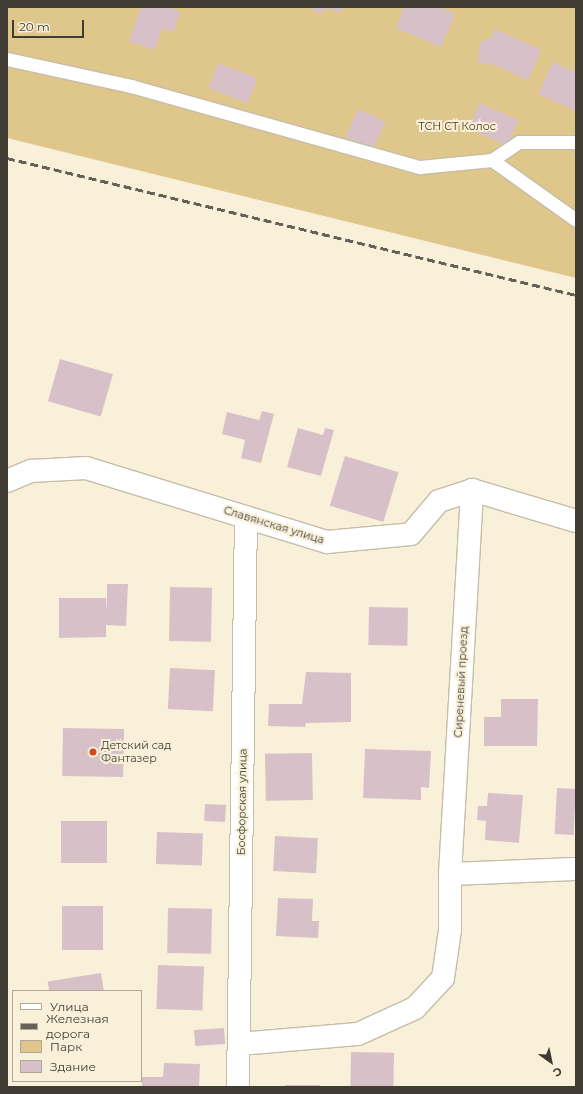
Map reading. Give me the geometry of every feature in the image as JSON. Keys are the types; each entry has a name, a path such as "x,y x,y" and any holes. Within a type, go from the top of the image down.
{"street":[{"name":"Славянская улица","path":"7,481 31,471 86,468 327,542 411,534 439,501 472,490"},
{"path":"472,490 576,521"},
{"name":"Сиреневый проезд","path":"239,1044 358,1034 415,1008 443,978 450,930 450,874 472,490"},
{"name":"Босфорская улица","path":"238,1087 246,517"},
{"path":"450,874 576,869"}],"lane":[{"path":"7,59 131,86 420,167 492,160 519,142 576,142"},
{"path":"492,160 576,220"}],"green space":[{"name":"ТСН СТ Колос","path":"7,7 576,7 576,278 7,138"}],"building":[{"path":"141,7 167,7 180,12 173,32 162,28 155,50 129,41"},
{"path":"308,7 343,7 340,13 329,8 320,14"},
{"path":"404,7 438,7 455,14 441,47 396,28"},
{"path":"495,29 541,50 528,80 492,64 478,63 480,42 490,39"},
{"path":"553,62 576,72 576,111 538,94"},
{"path":"218,63 257,78 248,103 208,88"},
{"path":"480,103 518,120 507,146 469,129"},
{"path":"358,109 385,121 373,150 345,137"},
{"path":"60,359 113,374 101,416 48,401"},
{"path":"262,411 274,414 261,463 241,458 245,440 222,434 227,412 259,420"},
{"path":"298,428 323,435 325,428 334,430 321,476 287,467"},
{"path":"345,456 399,472 383,522 330,506"},
{"path":"107,584 128,584 126,626 106,625 106,637 59,638 59,598 106,598 107,612"},
{"path":"170,587 212,588 211,642 169,641"},
{"path":"369,607 408,608 407,646 368,645"},
{"path":"170,668 215,670 213,711 168,709"},
{"path":"306,672 351,673 351,722 306,723 305,727 268,726 269,704 302,704"},
{"path":"501,699 538,699 537,746 484,746 484,717 501,717"},
{"name":"Детский сад Фантазер","path":"63,728 124,729 123,777 62,776"},
{"path":"365,749 431,751 429,788 421,787 421,800 363,798"},
{"path":"312,753 313,800 266,801 265,754"},
{"path":"557,788 576,789 574,835 555,834"},
{"path":"488,793 523,795 519,843 485,840 486,821 477,820 478,806 487,806"},
{"path":"205,804 226,805 225,822 204,821"},
{"path":"61,821 107,821 107,863 61,863"},
{"path":"157,832 203,834 202,866 156,864"},
{"path":"275,836 318,838 316,873 273,871"},
{"path":"278,898 313,899 312,921 319,921 318,938 276,936"},
{"path":"62,906 103,906 103,950 62,950"},
{"path":"168,908 212,909 211,954 167,953"},
{"path":"158,965 204,967 202,1011 156,1009"},
{"path":"101,973 104,990 49,990 48,981"},
{"path":"224,1028 225,1044 195,1046 194,1030"},
{"path":"351,1052 394,1053 393,1087 350,1087"},
{"path":"164,1063 200,1064 199,1087 142,1087 142,1077 163,1077"},
{"path":"285,1085 320,1085 320,1087 285,1087"}],"railway":[{"path":"7,158 576,295"}],"place":[{"name":"Детский сад Фантазер","path":"93,752"}]}
